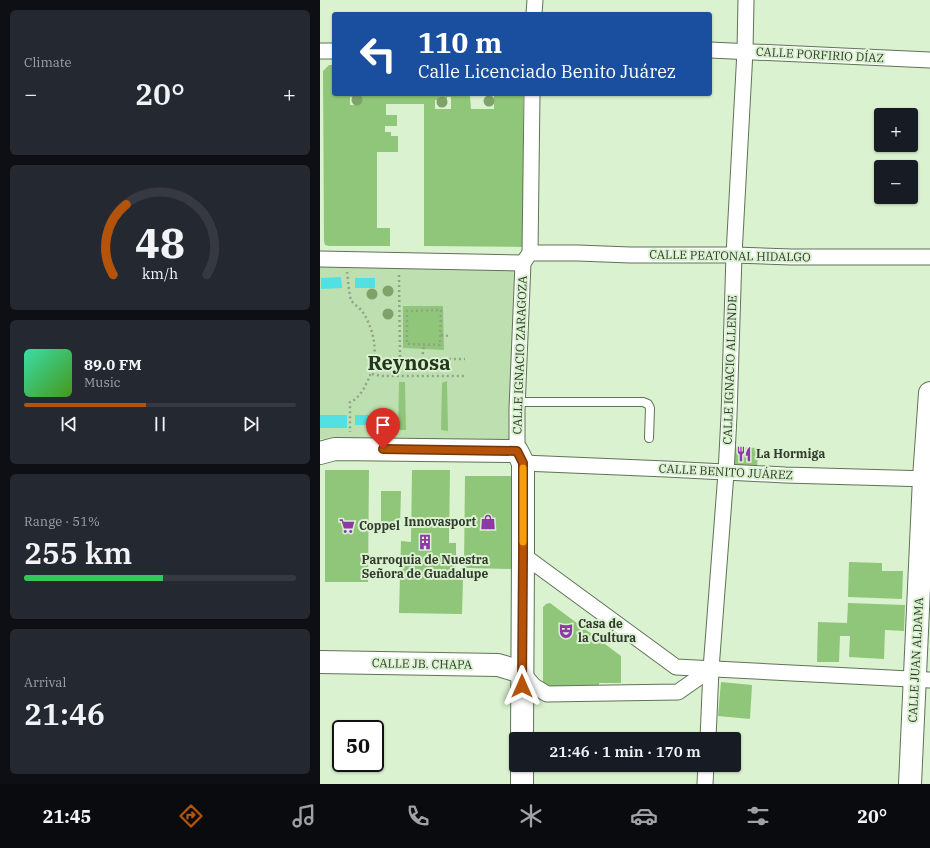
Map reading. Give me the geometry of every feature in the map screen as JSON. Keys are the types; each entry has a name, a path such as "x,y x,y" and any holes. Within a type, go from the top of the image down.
{"main road":[{"name":"CALLE JUAN ALDAMA","path":"910,784 923,680 930,393"},
{"path":"320,453 335,449 520,457 523,555 522,732"},
{"name":"CALLE JB. CHAPA","path":"320,662 498,665 522,672"},
{"path":"522,772 522,784"}],"street":[{"path":"534,0 534,12"},
{"name":"CALLE IGNACIO ALLENDE","path":"708,732 711,669 720,561 729,416 734,255 745,51 746,0"},
{"name":"CALLE PORFIRIO DÍAZ","path":"712,50 930,60"},
{"path":"320,51 332,51"},
{"name":"CALLE IGNACIO ZARAGOZA","path":"520,457 518,402 527,258 532,96"},
{"name":"CALLE PEATONAL HIDALGO","path":"320,259 527,258 578,253 799,257 930,257"},
{"name":"CALLE BENITO JUÁREZ","path":"520,457 726,472 927,479"},
{"path":"523,555 676,667 923,680"},
{"path":"522,672 534,686 547,694 678,692 711,669"},
{"path":"705,784 706,772"}],"lane":[{"path":"518,402 643,402 648,404 650,408 649,438"}],"path":[{"path":"340,272 347,272 351,300 361,310 368,323 375,350 372,374 359,395 354,401 350,402 350,435"},
{"path":"399,273 400,359"},
{"path":"441,310 441,335 440,345 407,344 407,311 441,310"},
{"path":"441,335 449,336"},
{"path":"422,359 424,345"},
{"path":"374,358 465,359"},
{"path":"372,374 382,376 464,376"}],"green space":[{"path":"320,267 514,269 512,441 320,439"}],"water":[{"path":"341,277 342,288 321,289 321,278"},
{"path":"355,278 375,278 375,288 355,288"},
{"path":"320,415 347,415 347,428 320,428"},
{"path":"355,415 376,415 376,425 355,425"}],"building":[{"path":"329,65 332,65 332,96 470,96 471,109 494,109 494,96 523,96 523,247 424,246 424,104 386,104 386,115 397,115 397,126 385,126 385,132 391,132 391,136 398,136 398,152 377,152 377,228 390,228 390,246 329,246 325,245 323,71","holes":["350,97 360,97 360,105 350,105","447,97 451,97 451,109 435,109 435,100 447,100"]},
{"path":"403,306 443,306 444,350 403,348"},
{"path":"447,381 448,431 441,430 442,383"},
{"path":"399,382 405,382 406,430 398,430"},
{"name":"La Hormiga","path":"731,447 758,448 757,470 729,469"},
{"name":"Coppel","path":"325,470 369,470 368,582 325,582"},
{"name":"Parroquia de Nuestra Señora de Guadalupe","path":"412,470 450,470 449,543 456,543 456,579 463,579 462,614 399,613 401,541 411,542"},
{"name":"Innovasport","path":"465,476 513,476 512,569 464,568"},
{"path":"381,491 401,491 400,528 381,528"},
{"path":"849,562 882,563 882,571 903,571 902,599 848,597"},
{"name":"Casa de la Cultura","path":"550,603 621,656 621,683 599,683 599,688 543,687 543,607"},
{"path":"848,603 905,605 904,631 885,630 884,659 849,657 850,636 840,636 839,662 817,662 818,622 847,623"},
{"path":"721,682 752,685 750,719 718,716"}],"slow traffic":[{"path":"523,468 523,542"}],"place":[{"name":"La Hormiga","path":"744,454"},
{"name":"Innovasport","path":"488,522"},
{"name":"Coppel","path":"347,526"},
{"name":"Parroquia de Nuestra Señora de Guadalupe","path":"425,542"},
{"name":"Casa de la Cultura","path":"566,631"}],"district":[{"name":"Reynosa","path":"409,363"}],"route":[{"path":"383,449 517,451 523,463 522,686"}]}
